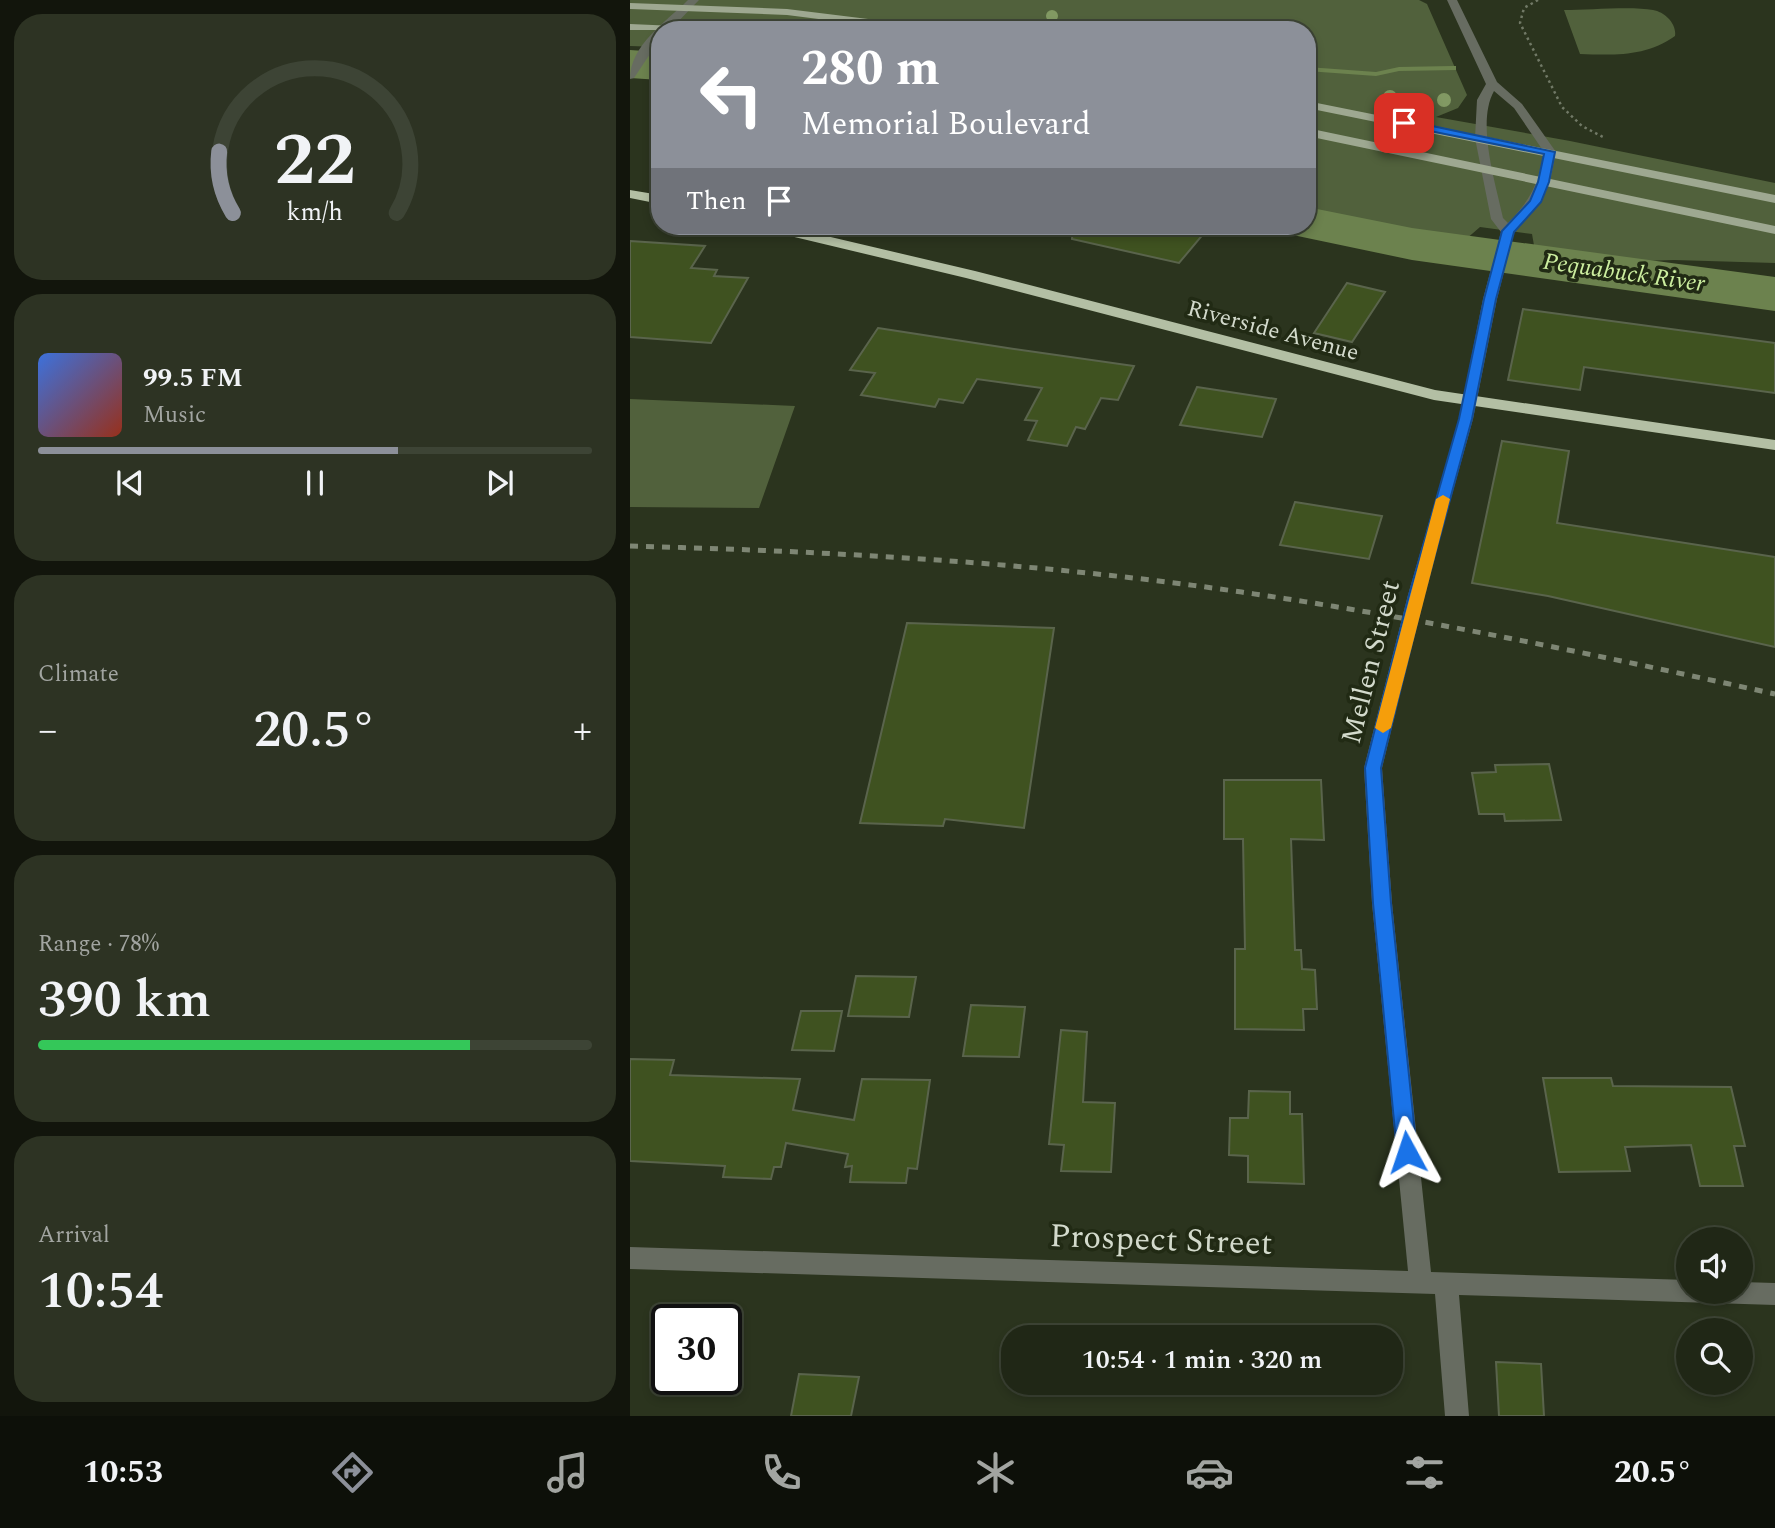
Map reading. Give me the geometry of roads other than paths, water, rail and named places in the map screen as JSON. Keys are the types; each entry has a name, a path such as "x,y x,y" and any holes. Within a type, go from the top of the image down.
{"highway":[{"path":"630,194 651,199"},
{"name":"Riverside Avenue","path":"803,235 981,278 1365,378 1469,400 1775,445"}],"main road":[{"path":"630,6 690,4 860,21"},
{"path":"630,27 651,29"},
{"path":"1316,106 1775,199"},
{"path":"1316,134 1775,230"}],"street":[{"path":"1452,0 1492,84 1518,106 1550,152"},
{"path":"672,21 690,4"},
{"path":"630,76 651,43"},
{"path":"1492,84 1483,100 1481,138 1497,219 1508,231"},
{"name":"Mellen Street","path":"1421,1282 1382,903 1373,768 1469,400 1490,299 1508,231 1535,202 1544,182 1550,152"},
{"name":"Prospect Street","path":"630,1258 1676,1291"},
{"path":"1446,1284 1457,1416"},
{"path":"1753,1293 1775,1294"}],"waterway":[{"name":"Pequabuck River","path":"630,64 651,65"},
{"path":"1316,70 1376,74 1399,69 1453,68"},
{"name":"Pequabuck River","path":"1316,225 1412,244 1775,294"}],"railway":[{"path":"630,546 915,558 1198,586 1488,634 1775,694"}]}
